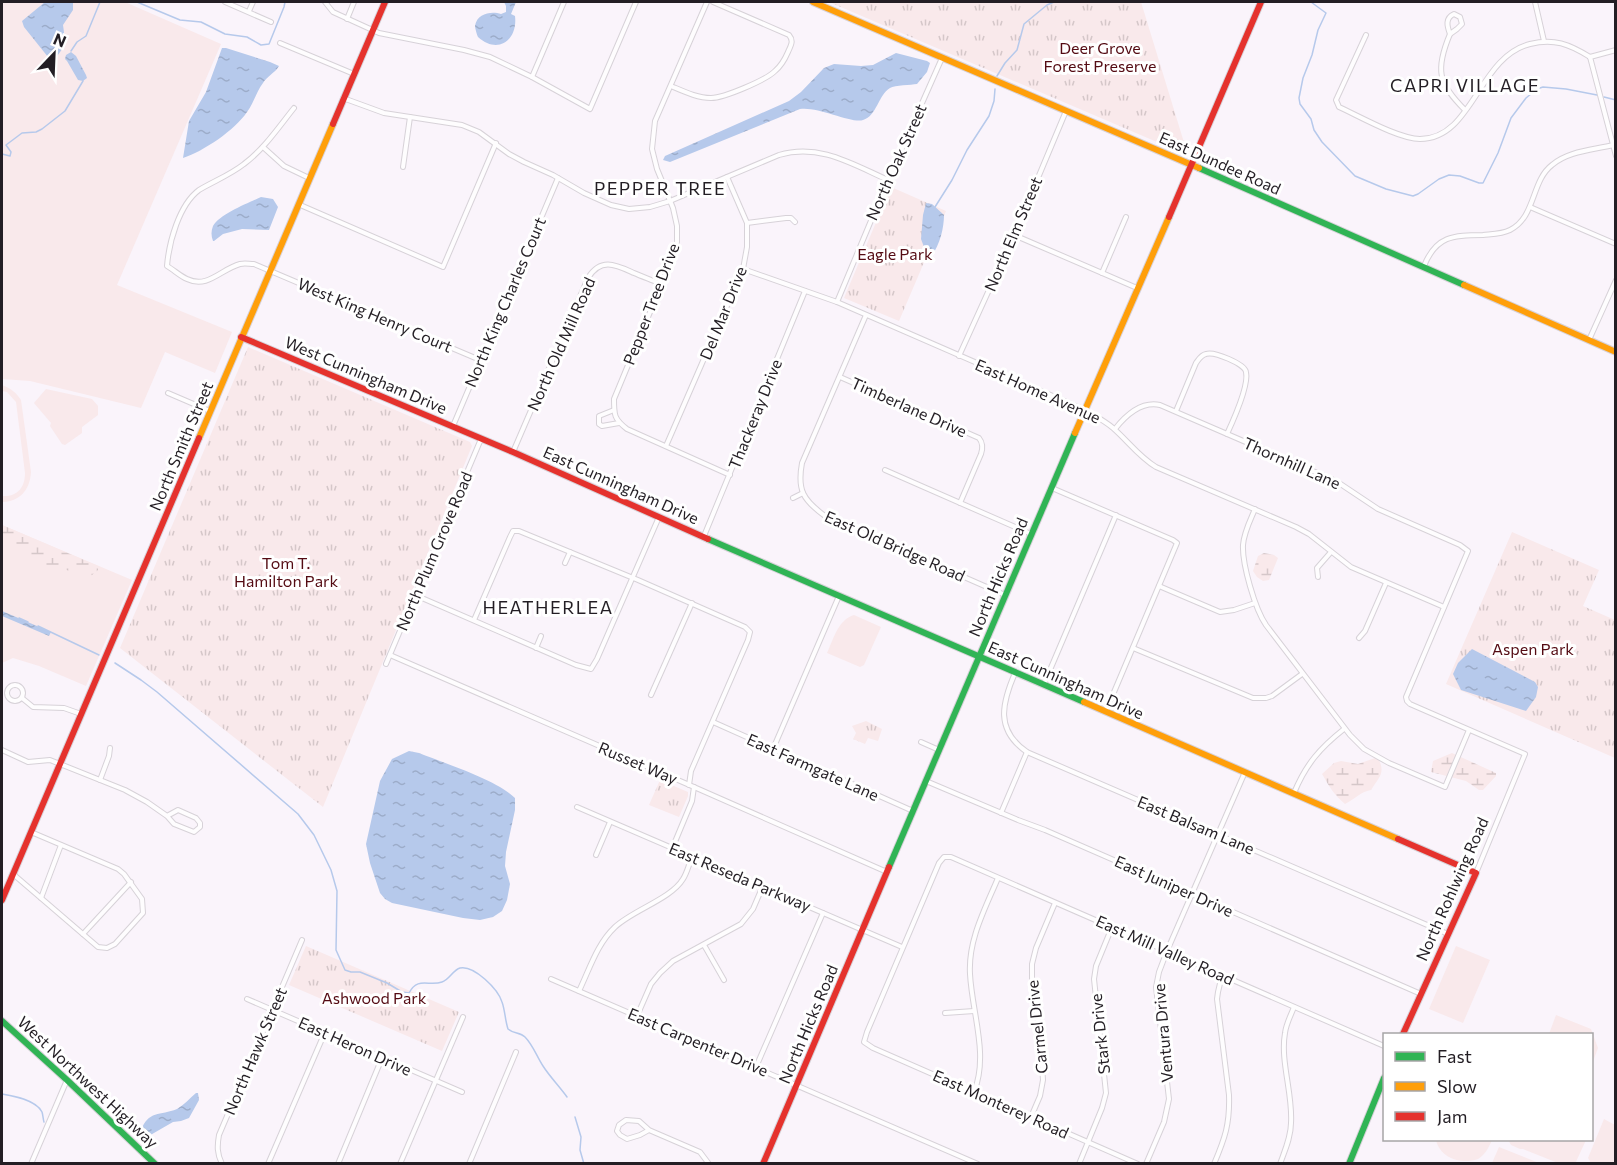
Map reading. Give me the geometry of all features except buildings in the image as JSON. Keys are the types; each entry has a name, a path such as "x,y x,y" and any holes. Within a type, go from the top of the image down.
{"street":[{"path":"225,2 270,22"},
{"path":"249,11 254,2"},
{"path":"325,2 333,12 379,33 476,53 498,60 590,109 636,2"},
{"path":"347,19 354,2"},
{"name":"North Smith Street","path":"2,900 4,890 13,874 385,2"},
{"path":"531,77 564,2"},
{"name":"Pepper Tree Drive","path":"619,423 602,426 599,424 599,416 614,410 614,399 677,242 676,218 657,169 652,149 655,121 706,2"},
{"path":"671,86 700,97 719,98 771,75 785,59 792,43 789,35 713,2"},
{"name":"East Dundee Road","path":"813,2 1190,164 1616,352"},
{"name":"North Hicks Road","path":"763,1164 978,656 1260,2"},
{"path":"1535,2 1544,41"},
{"path":"1450,34 1461,26 1462,19 1458,15 1454,14 1448,18 1450,34 1442,56 1441,70 1444,86 1465,110"},
{"path":"1366,35 1336,100 1339,107 1401,135 1420,139 1440,134 1454,125 1498,63 1510,51 1544,41 1560,42 1575,48 1590,57 1616,156"},
{"path":"280,43 354,74"},
{"path":"1590,57 1616,50"},
{"name":"North Oak Street","path":"837,302 943,57"},
{"path":"343,98 376,111 462,124 479,132 524,162 590,196 611,205 629,209 650,207 670,201 779,155 803,151 820,152 838,157 888,180"},
{"path":"294,108 263,147 284,166 309,178"},
{"name":"North Elm Street","path":"959,356 1014,235 1066,111"},
{"path":"403,167 410,117"},
{"path":"298,204 443,267 496,144"},
{"path":"1424,267 1433,248 1450,237 1503,233 1513,229 1521,222 1530,207 1542,176 1551,165 1566,156 1613,145"},
{"name":"West King Henry Court","path":"263,147 243,165 201,189 189,201 171,239 167,266 188,280 200,282 210,280 237,265 254,264 480,360"},
{"name":"Del Mar Drive","path":"666,446 743,269 747,247 747,223 727,177"},
{"name":"North King Charles Court","path":"453,426 558,178"},
{"path":"1530,207 1616,244"},
{"path":"747,223 786,218 791,218 795,222"},
{"path":"1102,273 1126,218"},
{"path":"1014,235 1137,288"},
{"name":"North Old Mill Road","path":"513,452 593,271 602,265 616,265 661,284"},
{"name":"East Home Avenue","path":"743,269 837,302 1085,410 1115,429 1156,467 1309,534 1351,567 1444,607"},
{"path":"1589,341 1616,280"},
{"name":"Thackeray Drive","path":"703,536 805,291"},
{"path":"793,498 803,493 799,479 802,463 866,315"},
{"name":"West Cunningham Drive","path":"241,337 481,439"},
{"path":"1176,411 1201,356 1213,353 1241,365 1246,369 1247,375 1239,406 1227,434"},
{"name":"Timberlane Drive","path":"840,377 979,438 983,448 960,503"},
{"path":"168,393 211,412"},
{"name":"Thornhill Lane","path":"1115,429 1134,411 1146,405 1158,405 1176,411 1336,481 1378,509 1460,545 1468,551 1444,607"},
{"path":"614,410 619,423 627,429 730,475"},
{"name":"East Cunningham Drive","path":"481,439 1476,873"},
{"name":"North Plum Grove Road","path":"386,664 481,439"},
{"path":"885,470 1031,534"},
{"path":"1051,488 1177,543 1105,712"},
{"name":"East Old Bridge Road","path":"803,493 812,506 825,516 1005,595"},
{"path":"1255,509 1243,546 1255,603 1262,620 1344,729 1364,749 1444,788 1469,729 1410,704 1406,699 1444,607"},
{"path":"1044,684 1116,515"},
{"path":"415,595 580,667 591,669 659,517"},
{"path":"474,620 513,531 519,531 692,603 741,625 750,632 692,771 692,801 672,849"},
{"path":"565,563 570,552"},
{"path":"1317,577 1317,568 1331,552"},
{"path":"1359,638 1365,631 1386,582"},
{"path":"1159,586 1220,612 1255,603"},
{"path":"773,749 839,596"},
{"path":"651,695 692,603"},
{"path":"536,648 541,636"},
{"path":"1132,648 1253,698 1272,696 1302,674"},
{"name":"Russet Way","path":"390,655 887,872"},
{"name":"East Balsam Lane","path":"1016,672 1005,697 1004,717 1012,737 1027,752 1448,934"},
{"path":"19,685 24,692 22,698 19,701 11,700 7,695 11,686 19,685"},
{"path":"2,689 8,690"},
{"path":"22,698 33,706 41,708 56,706 81,714"},
{"name":"East Farmgate Lane","path":"713,722 913,811"},
{"path":"1294,793 1314,757 1327,742 1344,729"},
{"name":"North Rohlwing Road","path":"1404,1033 1476,873 1525,754 1469,729"},
{"path":"921,742 939,750"},
{"path":"100,780 110,748"},
{"path":"2,750 28,762 50,760 125,790 147,802 174,824 194,832 200,827 196,818 178,810 167,816"},
{"path":"1000,813 1027,752"},
{"name":"Ventura Drive","path":"1146,1164 1164,1122 1169,1099 1156,987 1159,972 1245,772"},
{"name":"East Juniper Drive","path":"926,781 1045,830 1421,994"},
{"name":"East Reseda Parkway","path":"577,807 902,947"},
{"path":"596,855 610,822"},
{"path":"13,874 98,947 107,948 115,944 143,913 142,898 118,869 31,832"},
{"path":"41,898 61,845"},
{"path":"579,991 594,957 606,938 625,919 668,894 677,886 683,879 692,857"},
{"name":"East Mill Valley Road","path":"902,947 939,863 944,857 951,857 1383,1046"},
{"path":"974,1092 981,1067 969,974 970,956 976,931 998,878"},
{"path":"83,934 131,882"},
{"path":"637,1016 651,984 660,973 673,961 741,924 753,909 762,888"},
{"name":"Carmel Drive","path":"1031,1117 1040,1096 1043,1080 1032,964 1036,948 1055,903"},
{"path":"756,1067 823,913"},
{"name":"Stark Drive","path":"1079,1164 1106,1093 1094,979 1095,970 1112,927"},
{"name":"North Hawk Street","path":"222,1164 217,1148 219,1135 302,940"},
{"path":"704,945 724,980"},
{"name":"East Monterey Road","path":"902,947 864,1042 873,1048 1138,1164"},
{"path":"1214,1164 1227,1130 1229,1110 1217,999 1222,975"},
{"name":"East Carpenter Drive","path":"551,979 978,1164"},
{"name":"East Heron Drive","path":"247,999 462,1092"},
{"path":"1280,1164 1291,1127 1292,1110 1284,1039 1294,1007"},
{"path":"945,1013 974,1011"},
{"path":"400,1164 463,1017"},
{"name":"West Northwest Highway","path":"2,1021 155,1164"},
{"path":"268,1164 325,1032"},
{"path":"469,1164 516,1052"},
{"path":"338,1164 382,1058"},
{"path":"31,1164 67,1080"},
{"path":"1348,1164 1383,1080"},
{"path":"649,1130 627,1139 616,1131 619,1125 626,1120 639,1121 649,1130 700,1152 709,1164"}],"green space":[{"path":"2,2 125,2 221,44 117,285 232,332 215,373 165,352 141,408 30,381 2,379"},
{"name":"Deer Grove Forest Preserve","path":"829,2 1141,2 1186,149 1178,151"},
{"name":"Eagle Park","path":"891,187 946,211 899,321 844,298"},
{"name":"Tom T. Hamilton Park","path":"248,347 470,442 472,446 323,807 120,648"},
{"path":"2,385 13,391 21,400 31,472 29,484 23,493 19,497 3,502 2,496 12,495 19,491 24,483 25,473 16,402 7,392 2,391"},
{"path":"46,389 92,399 98,406 98,415 82,427 82,433 65,445 62,444 50,426 51,423 34,403"},
{"path":"2,525 132,580 86,686 39,666 13,658 2,663"},
{"path":"2,525 98,566 98,570 86,580 64,569 55,570 34,565 2,539"},
{"name":"Aspen Park","path":"1512,532 1599,570 1583,606 1615,620 1615,758 1446,684"},
{"path":"1264,553 1278,558 1269,580 1263,581 1253,571 1258,556"},
{"path":"854,615 881,627 864,665 860,667 827,653 840,625"},
{"path":"866,721 882,729 878,741 868,738 865,744 853,739 856,733 852,726"},
{"path":"1452,753 1496,773 1496,776 1483,790 1479,790 1466,781 1431,772 1433,761"},
{"path":"1378,758 1381,768 1377,782 1371,790 1345,804 1335,794 1322,774 1334,763 1341,761 1358,764"},
{"path":"660,780 688,792 679,817 649,805"},
{"name":"Ashwood Park","path":"306,946 459,1012 442,1051 289,985"},
{"path":"1456,946 1490,960 1463,1023 1429,1009"},
{"path":"1556,1015 1591,1029 1592,1033 1549,1033"},
{"path":"1593,1034 1598,1048 1593,1061"},
{"path":"1604,1119 1615,1125 1615,1163 1591,1163 1588,1158"},
{"path":"1436,1141 1491,1141 1478,1159 1471,1161 1447,1156"},
{"path":"1509,1141 1586,1141 1575,1164 1558,1163 1511,1145"},
{"path":"1499,1147 1539,1163 1492,1163"}],"water":[{"path":"45,2 73,2 73,10 63,25 63,47 55,58 48,57 24,27 22,21"},
{"path":"504,2 516,2 511,14 515,16 515,25 510,38 499,45 493,45 478,37 476,22 485,14 506,12"},
{"path":"222,48 279,66 265,81 249,109 235,126 209,145 183,158 189,121 206,92"},
{"path":"71,52 76,56 86,75 87,78 83,81 78,80 65,59 66,55"},
{"path":"896,53 927,61 930,63 927,72 917,84 890,88 886,91 868,118 858,121 816,110 800,109 670,162 663,160 665,156 789,101 824,68 834,64 873,65"},
{"path":"261,197 273,199 278,207 269,230 242,229 223,234 213,241 213,226 222,217"},
{"path":"926,203 932,204 944,215 940,239 928,260 924,258 921,239"},
{"path":"2,611 51,632 49,636 2,616"},
{"path":"1472,649 1535,682 1538,687 1536,697 1526,711 1461,690 1453,674 1458,663"},
{"path":"409,751 483,778 515,798 505,866 510,884 502,911 493,917 480,920 463,918 392,903 380,893 366,844 380,781 392,759"},
{"path":"198,1093 199,1100 189,1118 173,1122 147,1137 141,1131 151,1117 177,1109"}],"waterway":[{"path":"71,51 77,42 86,36 100,2"},
{"path":"137,2 180,20 201,22 225,34 247,37 261,45 269,44 285,2"},
{"path":"997,76 1017,50 1024,24 1054,2"},
{"path":"1311,2 1326,13 1318,30 1303,78 1300,104 1311,119 1314,130 1322,142 1355,176 1386,189 1413,196 1449,175 1483,183 1498,153 1511,118 1526,98 1537,89 1543,87 1566,89 1597,95"},
{"path":"2,154 10,156 11,152 6,145 22,133 42,129 65,111 83,81"},
{"path":"935,207 989,116 995,89"},
{"path":"1604,97 1616,100"},
{"path":"19,618 28,622"},
{"path":"38,626 99,655"},
{"path":"115,663 157,692 298,814 314,835 331,870 337,891 336,950 345,970 360,972 402,992 409,993 420,983 444,981 460,968 472,970 496,991 503,1005 508,1029 523,1035 528,1040 546,1070 567,1097"},
{"path":"2,1094 35,1104 42,1112 44,1122"},
{"path":"575,1117 581,1137 580,1150 584,1164"}],"traffic: fast":[{"path":"1199,168 1464,285"},
{"path":"889,867 1075,433"},
{"path":"708,539 1084,702"},
{"path":"2,1021 155,1164"},
{"path":"1349,1164 1383,1080"}],"traffic: slow":[{"path":"813,2 1199,168"},
{"path":"199,438 333,124"},
{"path":"1075,433 1169,217"},
{"path":"1464,285 1616,352"},
{"path":"1084,702 1398,839"}],"traffic: jam":[{"path":"333,124 385,2"},
{"path":"1169,217 1261,2"},
{"path":"241,337 513,452 708,539"},
{"path":"2,900 199,438"},
{"path":"1398,839 1476,873 1403,1033"},
{"path":"763,1164 889,867"}],"district":[{"name":"CAPRI VILLAGE","path":"1465,86"},
{"name":"PEPPER TREE","path":"660,189"},
{"name":"HEATHERLEA","path":"548,608"}]}
